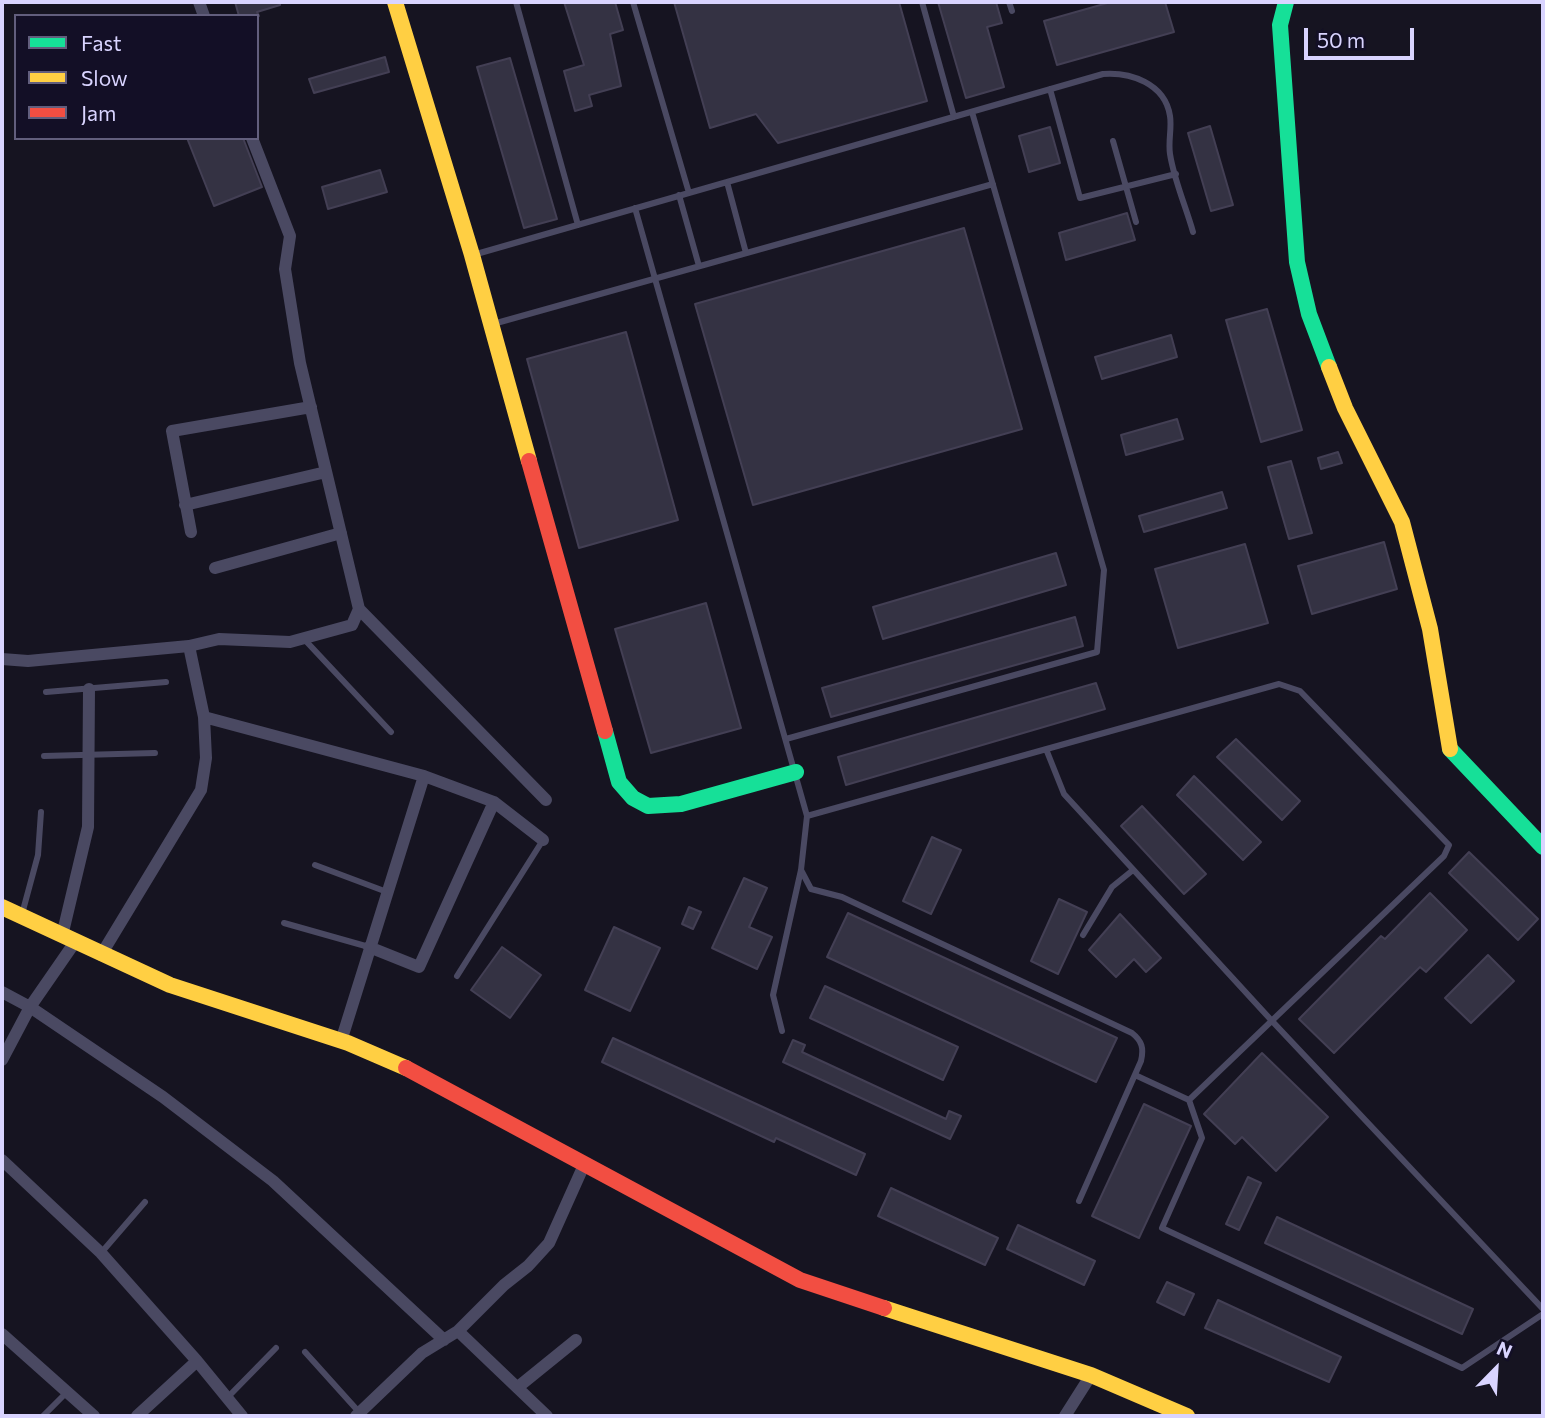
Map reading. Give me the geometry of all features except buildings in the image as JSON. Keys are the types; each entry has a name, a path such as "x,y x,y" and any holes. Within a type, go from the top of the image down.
{"main road":[{"path":"395,2 492,324 623,789 643,804 666,807 796,772"},
{"path":"1286,2 1280,25 1297,262 1309,314 1345,408 1402,522 1430,629 1447,746 1543,847"},
{"path":"2,907 101,955 228,1006 342,1038 387,1058 800,1280 1091,1375 1187,1416"}],"street":[{"path":"253,140 290,236 285,269 311,407 359,609 546,800"},
{"path":"191,532 172,431 311,407"},
{"path":"185,505 326,472"},
{"path":"215,568 341,533"},
{"path":"2,659 28,661 188,646 219,639 304,639 352,625 359,609"},
{"path":"101,955 201,790 206,758 204,717 188,646"},
{"path":"2,1060 69,939 88,827 89,689"},
{"path":"204,717 424,776 494,802 543,840"},
{"path":"342,1038 424,776"},
{"path":"369,947 419,967 494,802"},
{"path":"2,992 30,1007 163,1097 273,1181 444,1340"},
{"path":"2,1160 100,1253 197,1361 242,1416"},
{"path":"360,1415 422,1353 458,1331 549,1242 584,1165"},
{"path":"458,1331 547,1416"},
{"path":"2,1334 94,1416"},
{"path":"518,1387 576,1340"},
{"path":"136,1416 197,1361"},
{"path":"1065,1416 1091,1375"}],"lane":[{"path":"516,2 578,225"},
{"path":"632,2 689,193"},
{"path":"922,2 954,117"},
{"path":"1009,2 1012,11"},
{"path":"472,255 1049,89 1103,74 1121,73 1150,84 1164,100 1170,116 1170,154 1194,232"},
{"path":"1049,89 1080,198 1176,174"},
{"path":"786,739 1097,652 1104,570 972,112"},
{"path":"1114,141 1136,222"},
{"path":"727,182 746,253"},
{"path":"492,324 993,184"},
{"path":"679,195 699,266"},
{"path":"635,208 807,816 801,870 773,995 782,1031"},
{"path":"304,639 391,732"},
{"path":"46,692 166,682"},
{"path":"807,816 1279,684 1300,691 1449,845 1444,856 1189,1100"},
{"path":"1046,749 1064,794 1543,1312 1462,1368 1162,1228 1202,1138 1189,1100 1135,1075"},
{"path":"44,756 155,753"},
{"path":"22,916 38,855 41,813"},
{"path":"457,976 543,840"},
{"path":"315,865 387,892"},
{"path":"801,870 811,888 842,897 1140,1039 1143,1051 1135,1075 1079,1201"},
{"path":"1083,935 1112,887 1133,870"},
{"path":"284,923 369,947"},
{"path":"100,1253 145,1202"},
{"path":"227,1398 276,1348"},
{"path":"305,1352 360,1415"},
{"path":"43,1416 67,1392"}],"traffic: fast":[{"path":"1286,2 1280,25 1297,262 1309,314 1329,367"},
{"path":"605,731 619,782 633,798 648,806 681,804 796,772"},
{"path":"1450,749 1543,847"}],"traffic: slow":[{"path":"395,2 472,255 529,461"},
{"path":"1329,367 1345,408 1402,522 1430,629 1450,749"},
{"path":"2,907 170,985 348,1043 406,1068"},
{"path":"884,1308 1091,1375 1187,1416"}],"traffic: jam":[{"path":"529,461 605,731"},
{"path":"406,1068 800,1280 884,1308"}]}
